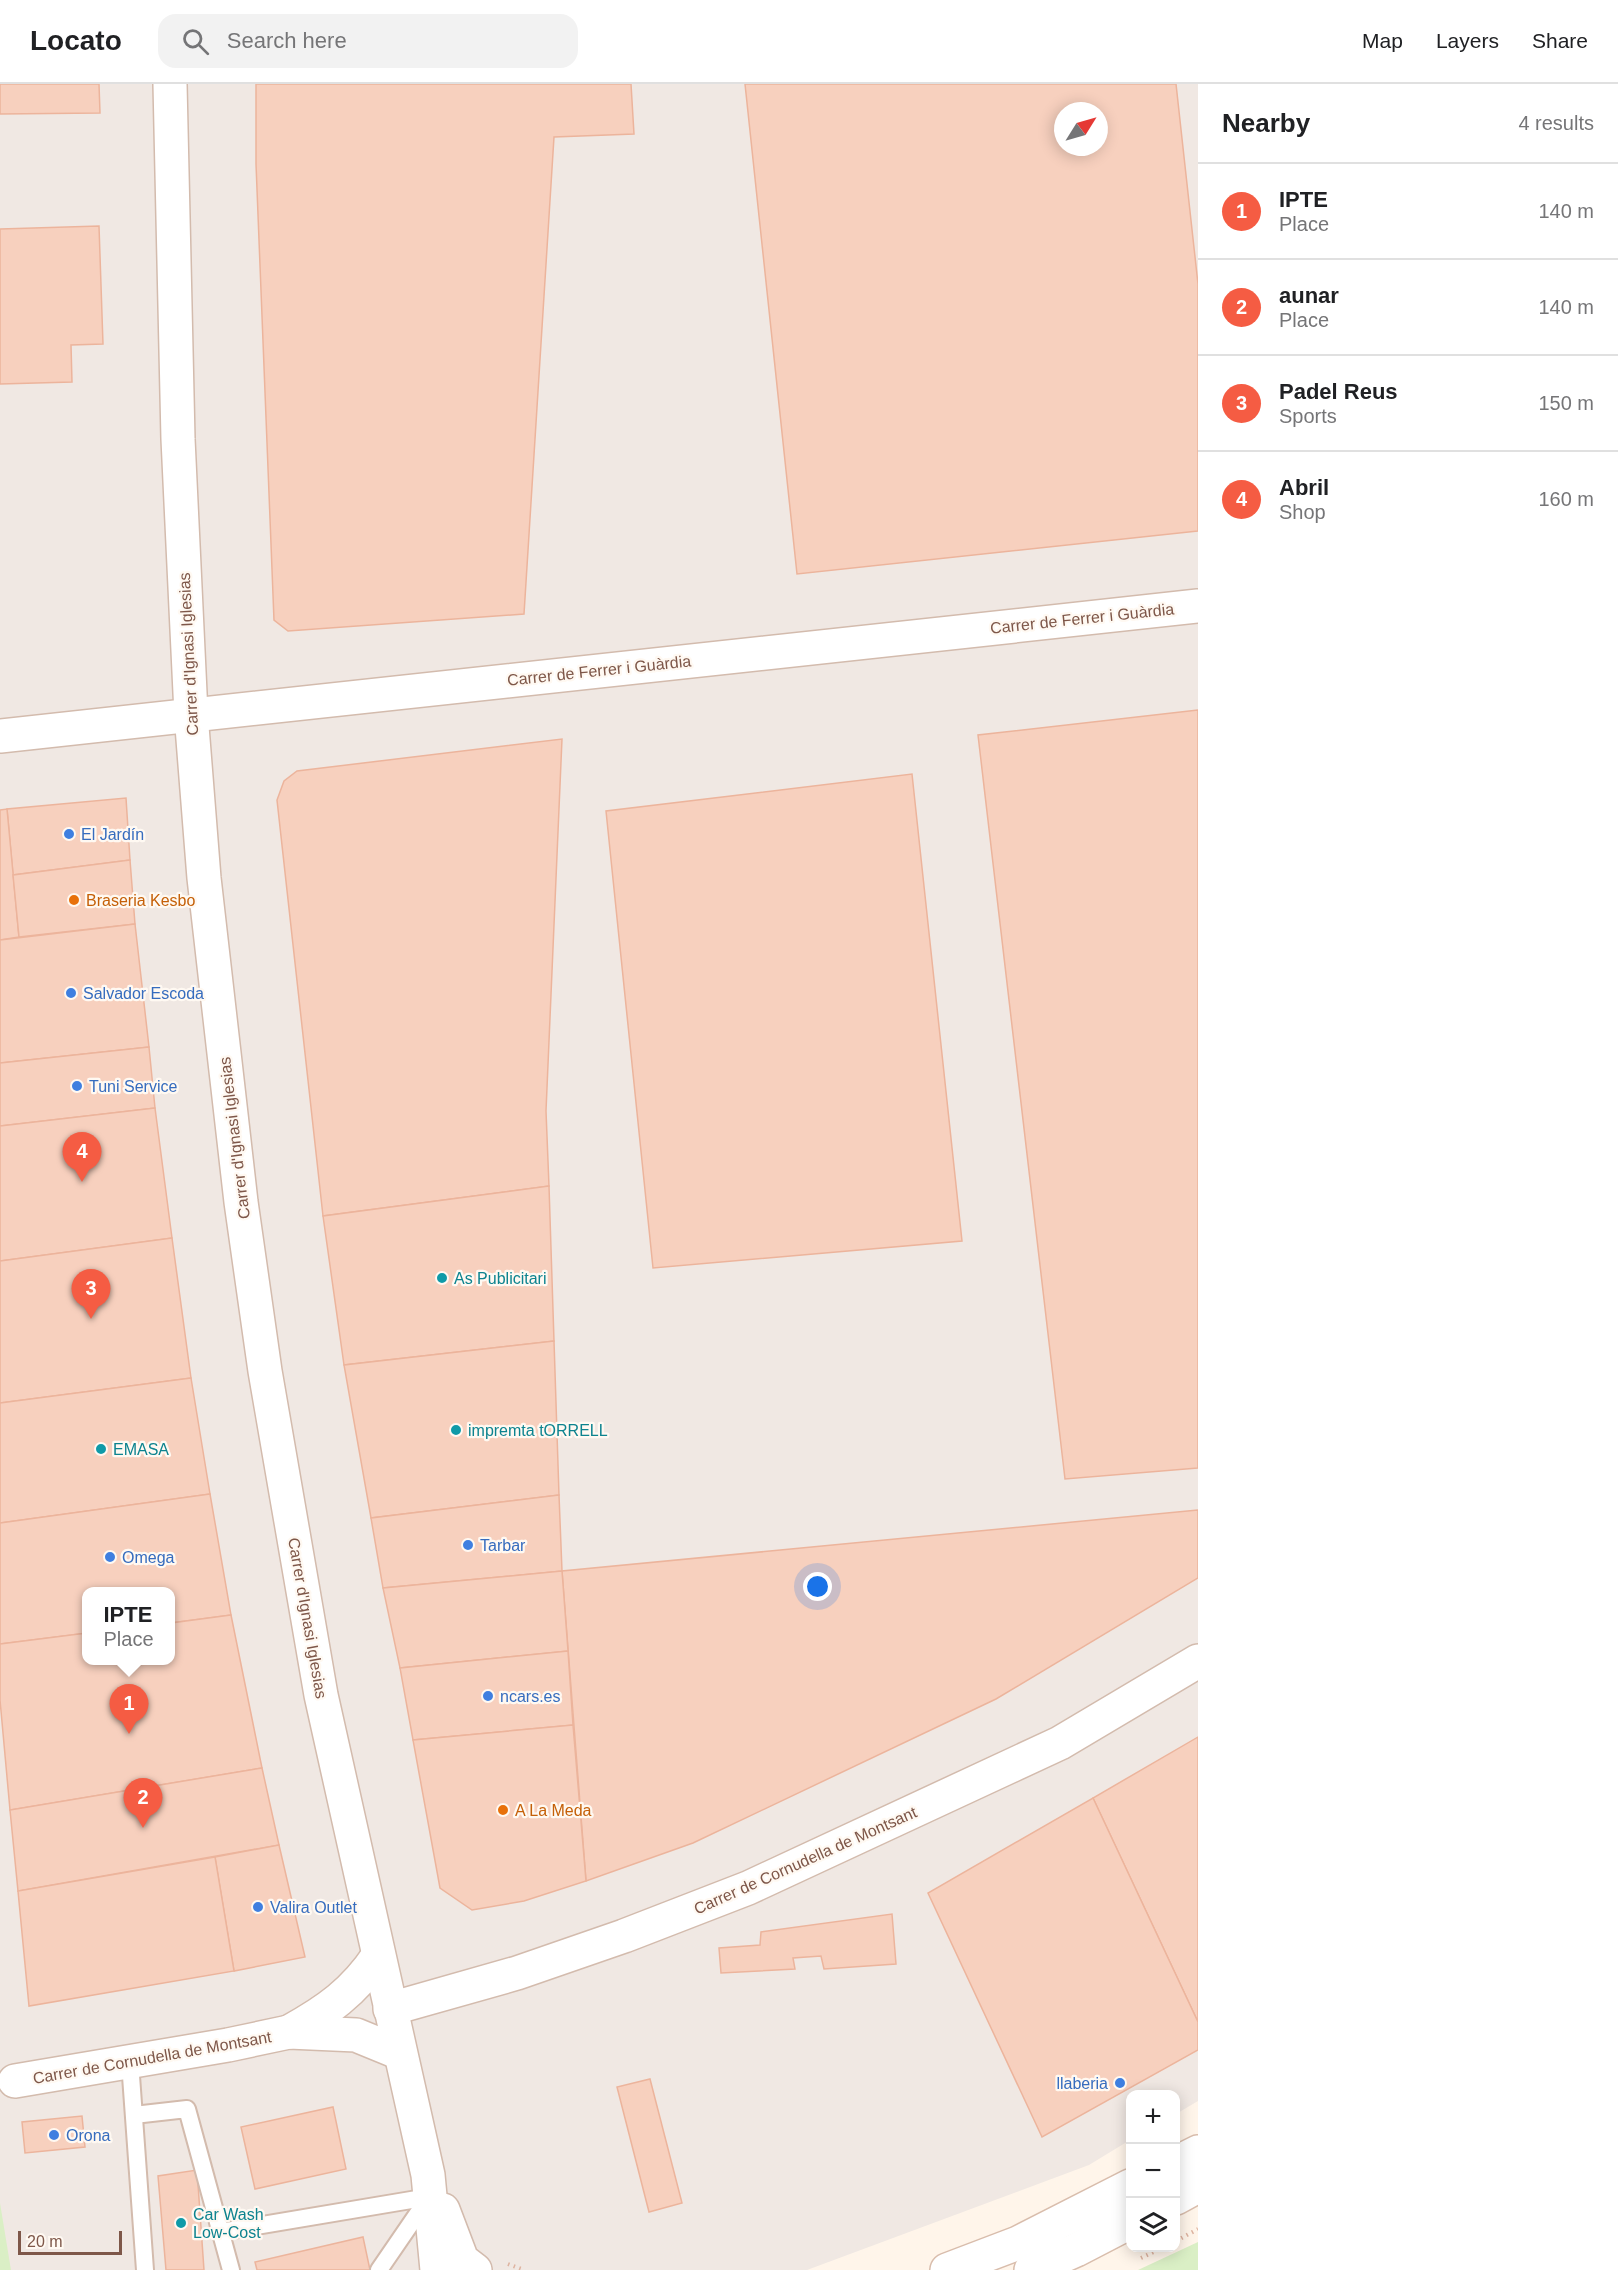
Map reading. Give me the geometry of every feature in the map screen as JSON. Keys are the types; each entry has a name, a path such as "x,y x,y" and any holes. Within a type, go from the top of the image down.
{"street":[{"name":"Carrer d'Ignasi Iglesias","path":"170,84 178,439 191,714 222,1038 265,1371 321,1695 429,2186 437,2270"},
{"name":"Carrer de Ferrer i Guàrdia","path":"0,736 1198,606"},
{"name":"Carrer de Cornudella de Montsant","path":"390,2008 517,1973 624,1936 748,1888 1060,1743 1198,1661"},
{"name":"Carrer de Cornudella de Montsant","path":"289,2032 345,1996 361,1982 378,1956"},
{"name":"Carrer de Cornudella de Montsant","path":"15,2081 289,2032 356,2036 400,2054"},
{"path":"1180,2161 1198,2152"},
{"name":"Carrer d'Ignasi Iglesias","path":"429,2186 462,2260 475,2270"},
{"path":"1180,2196 1198,2186"},
{"path":"946,2270 1017,2243 1126,2188"},
{"path":"1031,2270 1126,2225"}],"lane":[{"path":"130,2062 145,2270"},
{"path":"134,2115 187,2109 231,2270"},
{"path":"222,2232 429,2186"},
{"path":"379,2270 429,2186"}],"path":[{"path":"1180,2239 1198,2229"}],"shaded area":[{"path":"0,84 1198,84 1198,2101 1180,2112 1180,2090 1126,2090 1126,2142 1089,2165 807,2270 4,2270 0,2233"}],"green space":[{"path":"0,2203 11,2270 0,2270"},
{"path":"1198,2242 1198,2270 1138,2270 1180,2252"}],"building":[{"path":"0,84 99,84 100,113 0,114"},
{"path":"256,84 631,84 634,134 554,137 524,614 288,631 274,620 256,164"},
{"path":"745,84 1176,84 1198,284 1198,531 797,574"},
{"path":"99,226 103,344 71,345 72,382 0,384 0,229"},
{"path":"1198,710 1198,1468 1065,1479 978,735"},
{"path":"562,739 546,1111 549,1186 323,1216 277,800 284,781 297,771"},
{"path":"912,774 962,1241 653,1268 606,811"},
{"name":"El Jardín","path":"126,798 130,860 13,875 7,809"},
{"path":"7,809 19,937 0,940 0,810"},
{"name":"Braseria Kesbo","path":"130,860 135,924 19,937 13,875"},
{"name":"Salvador Escoda","path":"135,924 149,1047 0,1063 0,940"},
{"name":"Tuni Service","path":"149,1047 155,1108 0,1126 0,1063"},
{"path":"155,1108 172,1238 0,1261 0,1126"},
{"name":"As Publicitari","path":"549,1186 554,1341 344,1365 323,1216"},
{"path":"172,1238 191,1378 0,1403 0,1261"},
{"name":"impremta tORRELL","path":"554,1341 559,1495 371,1518 344,1365"},
{"name":"EMASA","path":"191,1378 210,1494 0,1523 0,1403"},
{"name":"Omega","path":"210,1494 231,1615 175,1622 175,1587 82,1587 82,1634 0,1644 0,1523"},
{"name":"Tarbar","path":"559,1495 562,1571 383,1588 371,1518"},
{"path":"1198,1510 1198,1578 996,1699 693,1843 586,1881 562,1571"},
{"path":"562,1571 568,1651 400,1668 383,1588"},
{"path":"231,1615 262,1768 10,1810 0,1700 0,1644 82,1634 82,1665 175,1665 175,1622"},
{"name":"ncars.es","path":"568,1651 573,1725 413,1740 400,1668"},
{"name":"A La Meda","path":"573,1725 586,1881 524,1901 472,1910 440,1888 413,1740"},
{"path":"1198,1737 1198,2022 1093,1798"},
{"path":"262,1768 279,1845 18,1891 10,1810"},
{"path":"1093,1798 1198,2022 1198,2050 1042,2137 928,1893"},
{"name":"Valira Outlet","path":"279,1845 305,1957 234,1971 215,1857"},
{"path":"215,1857 234,1971 29,2006 18,1891"},
{"path":"892,1914 896,1964 824,1969 821,1956 793,1958 795,1969 721,1973 719,1948 760,1945 761,1932"},
{"path":"650,2079 682,2203 649,2212 617,2087"},
{"path":"333,2107 346,2169 255,2189 241,2127"},
{"name":"Orona","path":"82,2116 85,2147 25,2153 22,2122"},
{"name":"Car Wash Low-Cost","path":"197,2170 204,2270 166,2270 158,2176"},
{"path":"363,2237 370,2270 257,2270 255,2262"}],"place":[{"name":"El Jardín","path":"69,834"},
{"name":"Braseria Kesbo","path":"74,900"},
{"name":"Salvador Escoda","path":"71,993"},
{"name":"Tuni Service","path":"77,1086"},
{"name":"Abril","path":"82,1182"},
{"name":"As Publicitari","path":"442,1278"},
{"name":"Padel Reus","path":"91,1319"},
{"name":"impremta tORRELL","path":"456,1430"},
{"name":"EMASA","path":"101,1449"},
{"name":"Tarbar","path":"468,1545"},
{"name":"Omega","path":"110,1557"},
{"name":"ncars.es","path":"488,1696"},
{"name":"IPTE","path":"129,1734"},
{"name":"A La Meda","path":"503,1810"},
{"name":"aunar","path":"143,1828"},
{"name":"Valira Outlet","path":"258,1907"},
{"name":"llaberia","path":"1120,2083"},
{"name":"Orona","path":"54,2135"},
{"name":"Car Wash Low-Cost","path":"181,2223"}]}
